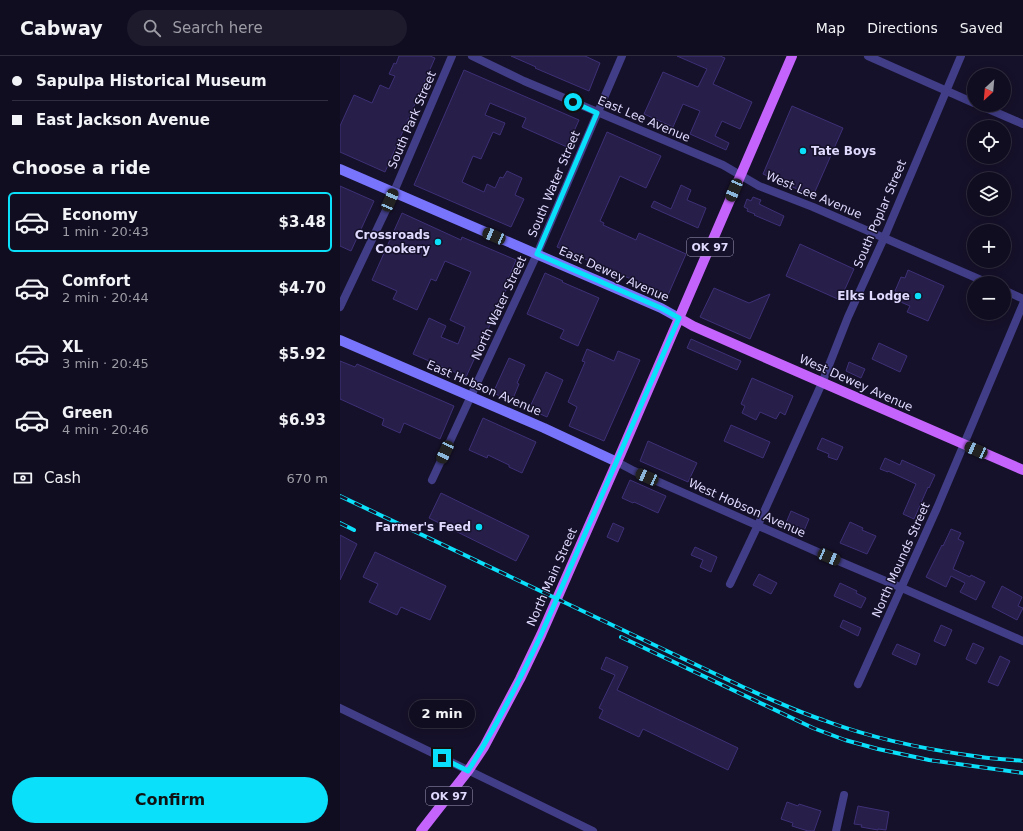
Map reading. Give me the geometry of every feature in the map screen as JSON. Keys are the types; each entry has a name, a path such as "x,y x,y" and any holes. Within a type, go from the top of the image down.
{"main road":[{"name":"OK 97","path":"679,318 792,56"},
{"name":"East Dewey Avenue","path":"340,169 661,308 679,318"},
{"name":"West Dewey Avenue","path":"679,318 693,326 1023,470"},
{"name":"North Main Street","path":"421,831 468,771 491,734 520,679 541,635 679,318"},
{"name":"East Hobson Avenue","path":"340,340 544,428 617,462"}],"street":[{"name":"South Park Street","path":"340,307 394,192 452,56"},
{"name":"East Lee Avenue","path":"472,56 524,81 722,165 741,175"},
{"name":"South Water Street","path":"537,254 622,56"},
{"path":"868,56 967,100"},
{"name":"South Poplar Street","path":"730,584 822,382 848,317 884,238 961,56"},
{"path":"995,112 1023,124"},
{"name":"West Lee Avenue","path":"741,175 755,184 813,207 972,276"},
{"name":"North Water Street","path":"432,480 537,254"},
{"path":"1011,293 1023,299"},
{"name":"North Mounds Street","path":"858,684 902,588 1023,304"},
{"name":"West Hobson Avenue","path":"617,462 647,477 1023,641"},
{"path":"340,708 593,831"},
{"path":"836,831 844,796"}],"building":[{"path":"399,56 430,56 435,58 385,172 340,152 340,126 354,95 372,103 380,85 389,89 395,76 389,74 394,63 396,64"},
{"path":"511,56 585,56 600,63 589,91"},
{"path":"677,56 720,56 725,58 713,84 752,102 740,129 722,121 715,136 729,143 726,150 690,134 700,111 683,104 673,127 644,114 663,72 698,87 707,69"},
{"path":"464,70 579,120 567,147 522,127 526,118 490,103 485,115 505,123 500,135 493,132 481,159 473,156 462,182 484,192 487,184 495,188 500,177 503,178 507,171 522,178 515,195 524,199 511,227 414,185"},
{"name":"Tate Boys","path":"792,106 843,128 813,196 763,174"},
{"path":"607,132 661,156 646,188 620,176 600,221 604,223 603,225 636,240 639,233 686,254 668,295 557,247"},
{"path":"681,185 691,190 687,200 706,208 698,228 651,207 654,201 671,209"},
{"path":"340,186 374,201 351,251 340,246"},
{"path":"753,197 761,200 759,204 784,216 780,226 747,211 748,209 744,207 747,199 751,201"},
{"path":"402,213 461,240 462,237 516,260 504,289 506,290 466,377 413,354 429,318 446,326 441,337 458,344 465,327 450,320 471,272 445,261 436,281 431,279 417,310 393,299 397,291 372,280"},
{"path":"800,244 854,269 840,300 786,276"},
{"name":"Elks Lodge","path":"908,270 944,286 928,321 907,312 910,306 896,300 899,293 895,291 901,277 905,278"},
{"path":"545,273 599,298 578,346 560,338 564,330 527,314"},
{"path":"714,288 749,303 770,294 750,339 700,317"},
{"path":"691,339 741,361 737,370 687,348"},
{"path":"879,343 907,356 900,372 872,359"},
{"path":"587,349 614,361 618,351 640,360 604,441 569,426 577,407 568,402 585,362 582,361"},
{"path":"509,358 525,365 517,383 519,384 512,401 493,393"},
{"path":"340,361 355,367 357,364 454,406 440,439 404,423 400,433 382,425 384,419 340,399"},
{"path":"849,362 865,369 861,378 846,371"},
{"path":"546,372 563,380 547,417 529,409"},
{"path":"752,378 793,396 785,415 780,412 776,419 760,412 756,420 742,413 745,406 741,404"},
{"path":"483,418 536,442 522,473 488,455 487,458 469,450"},
{"path":"731,425 770,442 763,458 724,441"},
{"path":"822,438 843,447 837,460 828,457 829,454 817,449"},
{"path":"648,441 697,463 688,482 640,461"},
{"path":"885,458 900,465 902,460 935,475 914,519 903,514 916,484 888,471 880,469"},
{"path":"630,480 666,496 658,513 622,498"},
{"name":"Farmer's Feed","path":"441,493 529,536 516,561 429,518"},
{"path":"791,511 809,519 804,531 786,523"},
{"path":"850,522 863,528 862,530 876,536 867,554 840,543"},
{"path":"613,523 624,528 618,542 607,537"},
{"path":"951,529 961,533 958,539 964,542 953,569 970,577 971,575 985,582 976,600 960,592 965,583 951,576 946,587 926,577"},
{"path":"340,535 357,544 340,580"},
{"path":"695,547 717,557 711,572 700,567 703,560 691,555"},
{"path":"375,552 446,586 430,620 401,607 397,615 369,602 378,584 363,577"},
{"path":"759,574 777,583 771,594 753,585"},
{"path":"840,583 857,591 856,593 866,598 861,608 834,596"},
{"path":"1002,586 1022,597 1018,606 1023,608 1017,620 992,607"},
{"path":"843,620 861,628 858,636 840,627"},
{"path":"941,625 952,630 945,646 934,641"},
{"path":"973,643 984,648 976,664 966,659"},
{"path":"897,644 920,654 916,665 892,654"},
{"path":"1000,656 1010,661 998,686 988,682"},
{"path":"606,657 628,667 617,690 738,748 728,770 643,729 639,737 599,718 603,710 599,708 615,675 601,669"},
{"path":"787,802 821,811 814,831 808,831 792,826 793,823 781,819"},
{"path":"858,806 889,812 886,830 861,827 862,825 854,824"}],"railway":[{"path":"340,496 743,687 803,713 860,732 897,742 980,757 1023,761"},
{"path":"340,523 354,530"},
{"path":"621,637 813,728 845,740 929,760 1023,773"}],"place":[{"name":"Tate Boys","path":"803,151"},
{"name":"Crossroads Cookery","path":"438,242"},
{"name":"Elks Lodge","path":"918,296"},
{"name":"Farmer's Feed","path":"479,527"}],"route":[{"path":"442,758 468,771 498,722 541,635 679,318 661,308 537,254 597,113 573,102"}]}
